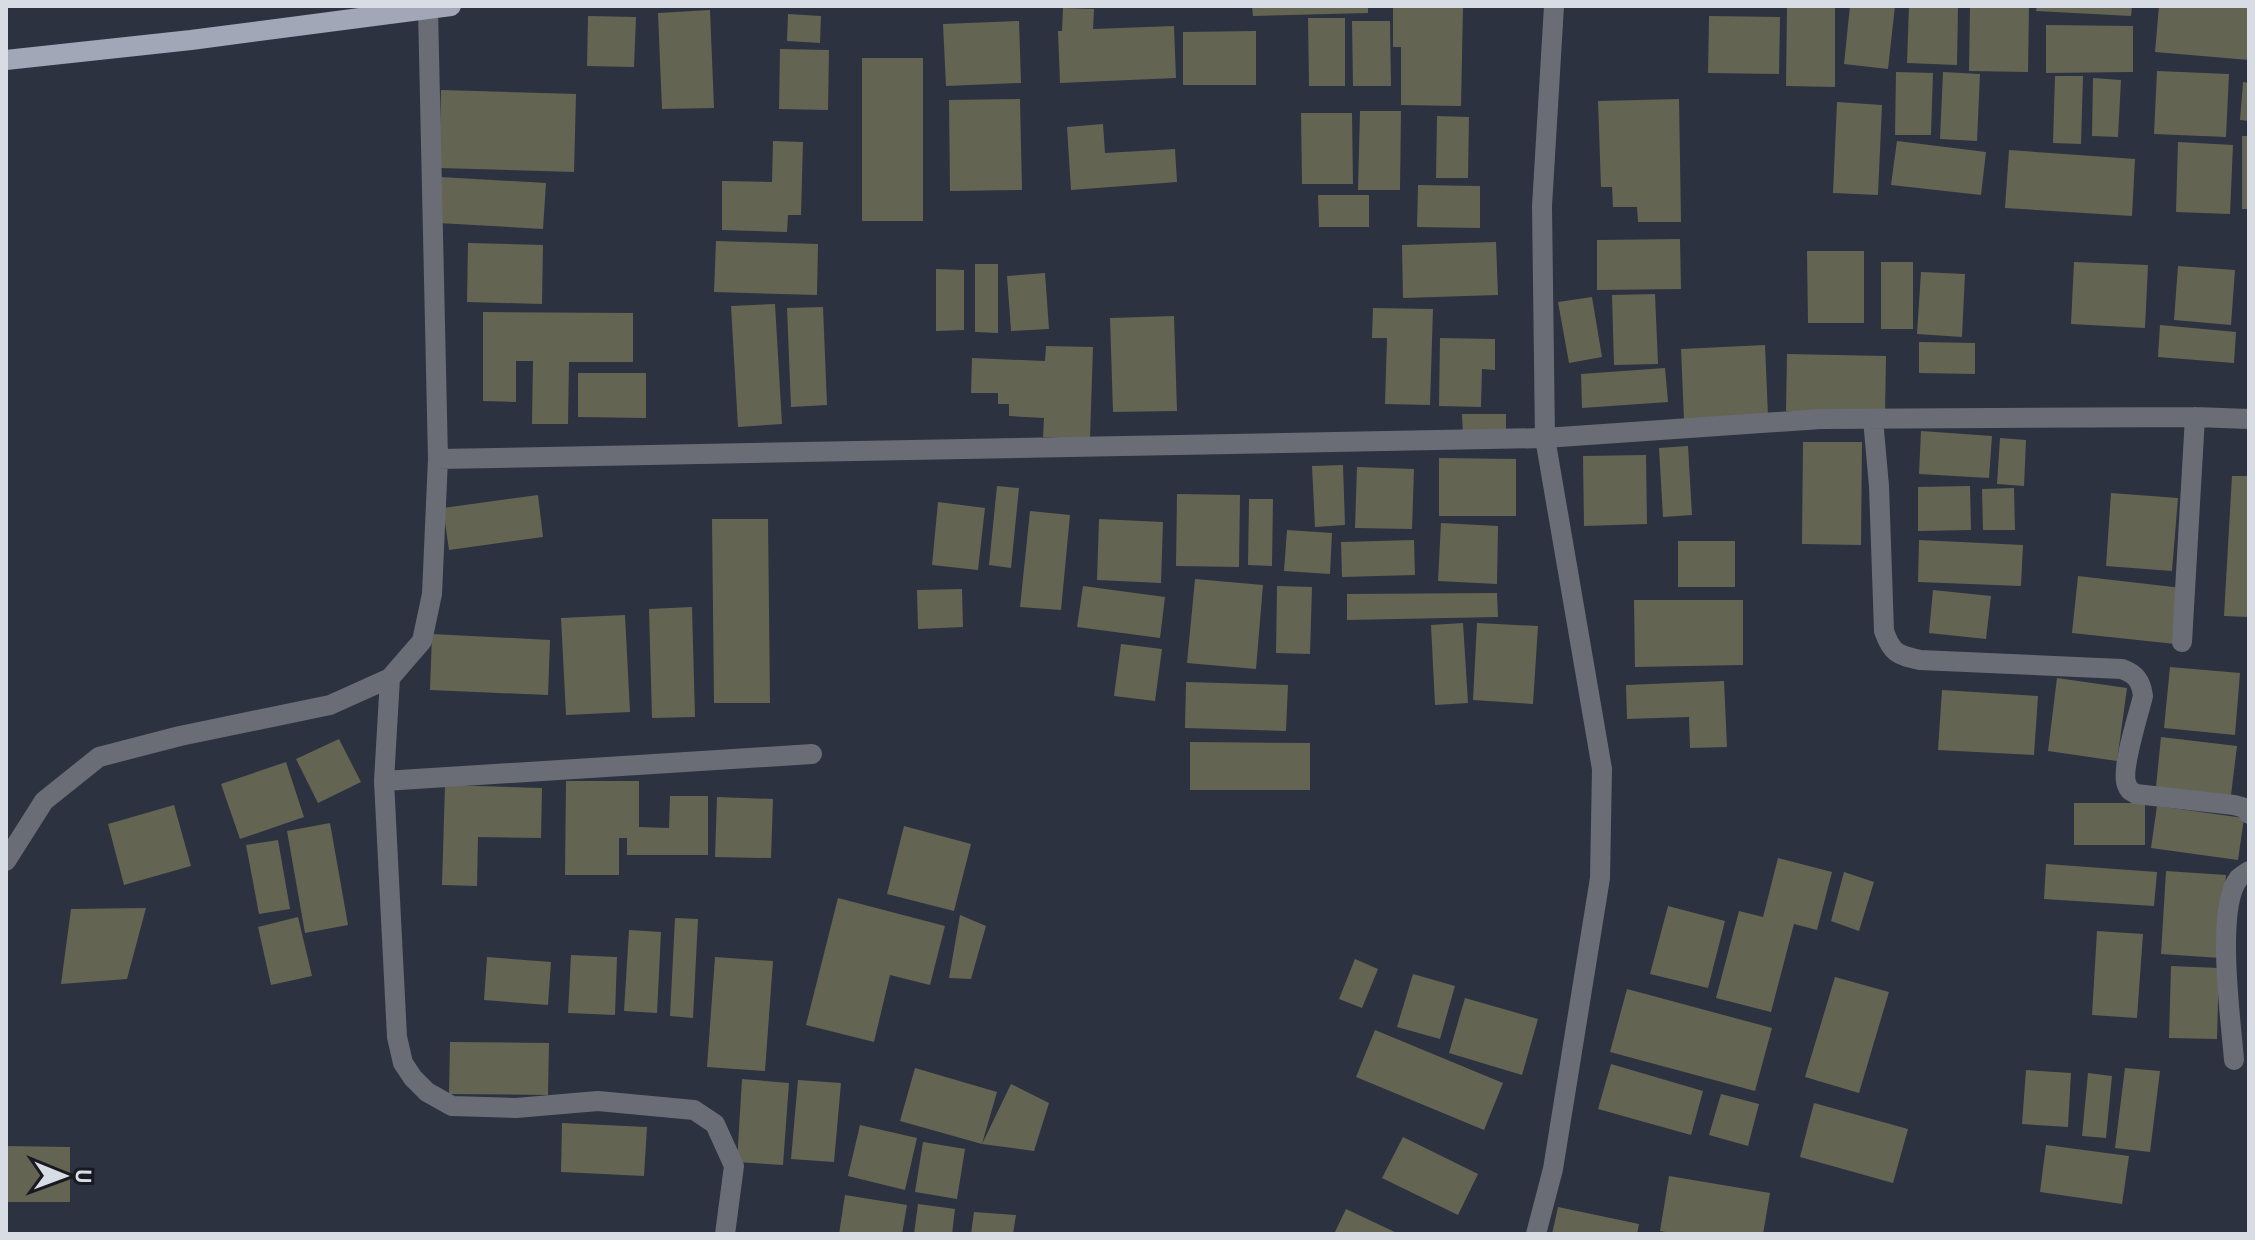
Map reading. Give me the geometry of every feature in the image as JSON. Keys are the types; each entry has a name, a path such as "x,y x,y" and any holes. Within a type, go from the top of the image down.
{"main road":[{"path":"6,60 191,40 451,6"}],"street":[{"path":"1536,1234 1553,1169 1600,878 1602,769 1545,438 1542,206 1554,6"},
{"path":"6,861 44,801 99,757 180,736 330,705 390,678 422,641 432,594 438,459 428,9"},
{"path":"2182,642 2195,417"},
{"path":"438,459 1545,438 1821,419 2249,419"},
{"path":"1873,419 1879,486 1884,631 1888,643 1898,655 1920,660 2122,669 2134,674 2141,684 2143,696 2126,765 2127,787 2136,794 2234,805 2245,808 2249,814"},
{"path":"390,678 384,781 397,1037 403,1063 427,1092 452,1106 516,1108 598,1101 694,1110 715,1124 734,1166 725,1234"},
{"path":"384,781 812,754"},
{"path":"2234,1060 2225,930 2232,891 2239,877 2249,871"}],"building":[{"path":"1252,6 1368,6 1368,13 1253,16"},
{"path":"1393,6 1463,7 1461,106 1401,105 1401,47 1393,47"},
{"path":"1787,6 1835,6 1835,87 1786,86"},
{"path":"1850,6 1895,6 1888,69 1844,64"},
{"path":"1909,6 1958,6 1957,65 1907,63"},
{"path":"1970,6 2029,6 2028,72 1969,71"},
{"path":"2037,6 2132,6 2131,16 2036,11"},
{"path":"2159,6 2249,6 2249,60 2155,52"},
{"path":"1063,8 1094,9 1093,29 1174,26 1176,78 1060,83 1058,31 1062,31"},
{"path":"710,10 714,108 662,109 658,13"},
{"path":"788,14 821,16 820,43 787,41"},
{"path":"588,16 636,17 634,67 587,66"},
{"path":"1709,16 1780,17 1779,74 1708,73"},
{"path":"1308,18 1345,18 1345,86 1309,86"},
{"path":"1019,21 1021,83 946,86 943,24"},
{"path":"1352,21 1390,21 1391,86 1353,86"},
{"path":"2046,25 2133,26 2133,72 2046,73"},
{"path":"1256,31 1256,85 1183,85 1183,32"},
{"path":"780,49 829,50 828,110 779,109"},
{"path":"862,58 923,58 923,221 862,221"},
{"path":"2157,71 2229,74 2226,137 2154,134"},
{"path":"1896,72 1933,73 1931,135 1895,135"},
{"path":"1943,72 1980,74 1977,141 1940,139"},
{"path":"2055,76 2083,76 2081,144 2053,143"},
{"path":"2093,78 2121,80 2118,137 2092,136"},
{"path":"2243,82 2249,83 2249,121 2240,120"},
{"path":"441,90 576,94 574,172 439,168"},
{"path":"1020,99 1022,190 950,191 949,100"},
{"path":"1679,99 1681,222 1638,222 1637,207 1613,207 1612,187 1601,187 1598,101"},
{"path":"1837,102 1882,105 1878,195 1833,193"},
{"path":"1360,111 1401,111 1400,190 1358,190"},
{"path":"1301,113 1352,113 1353,184 1302,184"},
{"path":"1437,116 1469,117 1468,178 1436,178"},
{"path":"1103,124 1105,153 1175,149 1177,182 1071,190 1067,127"},
{"path":"2242,136 2249,136 2249,209 2242,209"},
{"path":"773,141 803,142 801,215 788,215 787,232 722,230 722,181 772,182"},
{"path":"1897,141 1986,152 1981,195 1891,185"},
{"path":"2178,142 2233,145 2230,214 2176,212"},
{"path":"2009,150 2135,159 2132,216 2005,208"},
{"path":"440,177 546,183 543,229 438,223"},
{"path":"1418,185 1480,186 1480,228 1417,227"},
{"path":"1318,195 1369,195 1369,227 1319,227"},
{"path":"1680,239 1681,289 1597,290 1597,240"},
{"path":"716,241 818,244 817,295 714,292"},
{"path":"1496,242 1498,295 1403,298 1402,245"},
{"path":"468,243 543,245 542,304 467,302"},
{"path":"1807,251 1864,251 1864,323 1808,323"},
{"path":"1881,262 1913,262 1913,329 1881,329"},
{"path":"2074,262 2148,265 2145,328 2071,324"},
{"path":"975,264 998,264 998,333 975,332"},
{"path":"2178,266 2235,270 2231,325 2174,320"},
{"path":"936,269 964,270 964,330 936,331"},
{"path":"1921,272 1965,274 1962,337 1917,334"},
{"path":"1045,273 1049,329 1011,331 1007,276"},
{"path":"1655,294 1658,364 1614,365 1612,295"},
{"path":"1592,297 1602,357 1569,363 1558,302"},
{"path":"775,304 782,424 738,427 731,306"},
{"path":"823,307 827,405 791,407 787,308"},
{"path":"1373,308 1433,309 1430,405 1385,404 1387,338 1372,338"},
{"path":"483,312 633,313 633,362 569,362 568,424 532,424 533,361 516,361 516,402 483,401"},
{"path":"1174,316 1177,411 1113,412 1110,318"},
{"path":"2160,325 2236,332 2234,363 2158,357"},
{"path":"1440,338 1495,339 1495,370 1482,369 1481,407 1439,406"},
{"path":"1919,342 1975,343 1975,374 1919,373"},
{"path":"1765,345 1768,416 1684,420 1681,349"},
{"path":"1046,346 1093,347 1090,439 1043,437 1044,418 1009,416 1009,404 998,404 998,393 971,393 972,358 1045,361"},
{"path":"1787,354 1886,356 1885,413 1786,411"},
{"path":"1665,368 1668,402 1582,408 1581,374"},
{"path":"578,373 646,373 646,418 578,417"},
{"path":"1462,414 1506,414 1506,433 1463,435"},
{"path":"1921,431 1992,436 1989,478 1919,474"},
{"path":"2000,438 2026,440 2024,486 1997,484"},
{"path":"1803,442 1862,442 1861,545 1802,544"},
{"path":"1688,446 1692,515 1663,517 1659,448"},
{"path":"1646,455 1647,524 1584,526 1583,456"},
{"path":"1439,458 1516,459 1516,516 1439,516"},
{"path":"1343,465 1345,525 1315,527 1312,466"},
{"path":"1357,467 1414,469 1412,529 1355,528"},
{"path":"2232,476 2249,476 2249,617 2224,616"},
{"path":"997,486 1019,488 1011,568 989,565"},
{"path":"1970,486 1971,530 1918,531 1918,487"},
{"path":"2014,488 2015,530 1983,530 1982,489"},
{"path":"2111,493 2178,498 2172,571 2106,566"},
{"path":"1177,494 1240,495 1239,567 1176,566"},
{"path":"538,495 543,537 449,550 443,508"},
{"path":"1249,499 1273,499 1272,566 1248,565"},
{"path":"938,502 985,508 978,570 932,565"},
{"path":"1030,511 1070,515 1061,610 1020,607"},
{"path":"712,519 768,519 770,703 714,703"},
{"path":"1099,519 1163,522 1161,583 1097,580"},
{"path":"1441,523 1498,526 1497,584 1438,581"},
{"path":"1287,530 1332,533 1330,574 1284,571"},
{"path":"1414,540 1415,575 1342,577 1341,542"},
{"path":"1919,540 2023,545 2021,586 1918,582"},
{"path":"1678,541 1735,541 1735,587 1678,587"},
{"path":"2078,576 2182,588 2175,644 2072,633"},
{"path":"1195,579 1263,585 1256,669 1187,663"},
{"path":"1083,586 1165,597 1160,638 1077,627"},
{"path":"1277,586 1312,587 1310,654 1276,653"},
{"path":"962,589 963,627 918,629 917,590"},
{"path":"1933,590 1991,596 1986,639 1929,633"},
{"path":"1497,593 1498,617 1347,620 1347,594"},
{"path":"1634,600 1743,600 1743,665 1635,667"},
{"path":"692,607 695,717 652,718 649,609"},
{"path":"625,615 630,712 566,715 561,618"},
{"path":"1463,623 1468,703 1435,705 1431,625"},
{"path":"1477,623 1538,626 1533,704 1473,700"},
{"path":"432,634 550,640 548,695 430,690"},
{"path":"1121,644 1162,649 1155,701 1114,696"},
{"path":"2170,667 2240,673 2235,735 2164,728"},
{"path":"2057,678 2127,688 2117,761 2048,751"},
{"path":"1724,681 1727,747 1690,748 1689,717 1627,719 1626,685"},
{"path":"1186,682 1288,685 1286,731 1185,728"},
{"path":"1942,690 2038,696 2034,755 1938,750"},
{"path":"2161,737 2237,746 2231,795 2156,787"},
{"path":"339,739 361,782 318,803 296,759"},
{"path":"1190,742 1310,743 1310,790 1190,790"},
{"path":"286,762 304,817 240,839 221,784"},
{"path":"566,781 639,781 639,827 669,828 670,796 708,796 708,855 627,855 627,838 619,838 619,875 565,875"},
{"path":"445,785 542,788 541,838 478,837 477,886 442,885"},
{"path":"717,797 773,799 771,858 715,857"},
{"path":"2074,803 2145,803 2145,845 2074,845"},
{"path":"174,805 191,866 124,885 108,824"},
{"path":"2157,806 2244,818 2238,860 2151,848"},
{"path":"330,823 348,925 305,933 287,831"},
{"path":"904,826 971,844 954,911 887,894"},
{"path":"278,840 290,909 259,914 246,845"},
{"path":"1778,858 1832,872 1817,930 1794,924 1771,1012 1716,998 1739,911 1763,917"},
{"path":"2046,864 2157,872 2154,906 2044,899"},
{"path":"2166,871 2226,875 2220,958 2161,954"},
{"path":"1844,872 1874,882 1859,931 1831,921"},
{"path":"838,898 945,926 930,985 890,975 874,1042 806,1025"},
{"path":"1668,906 1725,921 1708,988 1650,974"},
{"path":"146,908 127,979 61,984 71,909"},
{"path":"960,915 986,926 971,979 949,978"},
{"path":"298,917 312,976 271,985 258,927"},
{"path":"675,918 698,919 693,1018 670,1016"},
{"path":"629,930 661,932 657,1013 624,1011"},
{"path":"2097,931 2143,934 2137,1018 2092,1015"},
{"path":"571,955 617,957 615,1015 568,1013"},
{"path":"487,957 551,962 548,1005 484,1000"},
{"path":"715,957 773,961 765,1071 707,1067"},
{"path":"1355,959 1378,969 1362,1008 1339,999"},
{"path":"2171,966 2219,968 2217,1039 2169,1038"},
{"path":"1413,974 1455,986 1440,1039 1397,1027"},
{"path":"1835,977 1889,992 1859,1093 1805,1077"},
{"path":"1627,989 1772,1028 1755,1091 1610,1052"},
{"path":"1465,998 1538,1019 1522,1075 1449,1053"},
{"path":"1375,1030 1503,1083 1484,1130 1356,1077"},
{"path":"450,1042 549,1043 548,1095 449,1094"},
{"path":"1611,1064 1703,1091 1691,1135 1598,1109"},
{"path":"915,1068 997,1092 982,1144 900,1121"},
{"path":"2125,1068 2160,1071 2150,1152 2115,1148"},
{"path":"2026,1070 2071,1073 2068,1127 2022,1124"},
{"path":"2088,1073 2112,1076 2106,1138 2082,1136"},
{"path":"742,1079 789,1083 783,1165 737,1162"},
{"path":"798,1080 841,1083 834,1162 791,1159"},
{"path":"1011,1084 1049,1103 1034,1151 982,1144"},
{"path":"1721,1094 1759,1104 1748,1146 1709,1135"},
{"path":"1814,1103 1908,1129 1893,1183 1800,1157"},
{"path":"562,1123 647,1127 644,1176 561,1172"},
{"path":"860,1125 917,1138 905,1190 848,1176"},
{"path":"1403,1137 1478,1174 1458,1215 1382,1178"},
{"path":"923,1142 965,1149 957,1199 915,1192"},
{"path":"2046,1145 2129,1156 2122,1204 2040,1192"},
{"path":"6,1146 70,1147 70,1202 6,1202"},
{"path":"1669,1176 1770,1193 1763,1234 1677,1234 1660,1231"},
{"path":"845,1195 907,1205 902,1234 839,1234"},
{"path":"918,1204 955,1209 952,1234 914,1234"},
{"path":"1558,1207 1639,1224 1637,1234 1552,1234"},
{"path":"1346,1209 1399,1234 1334,1234"},
{"path":"974,1212 1016,1215 1013,1234 971,1234"}]}
